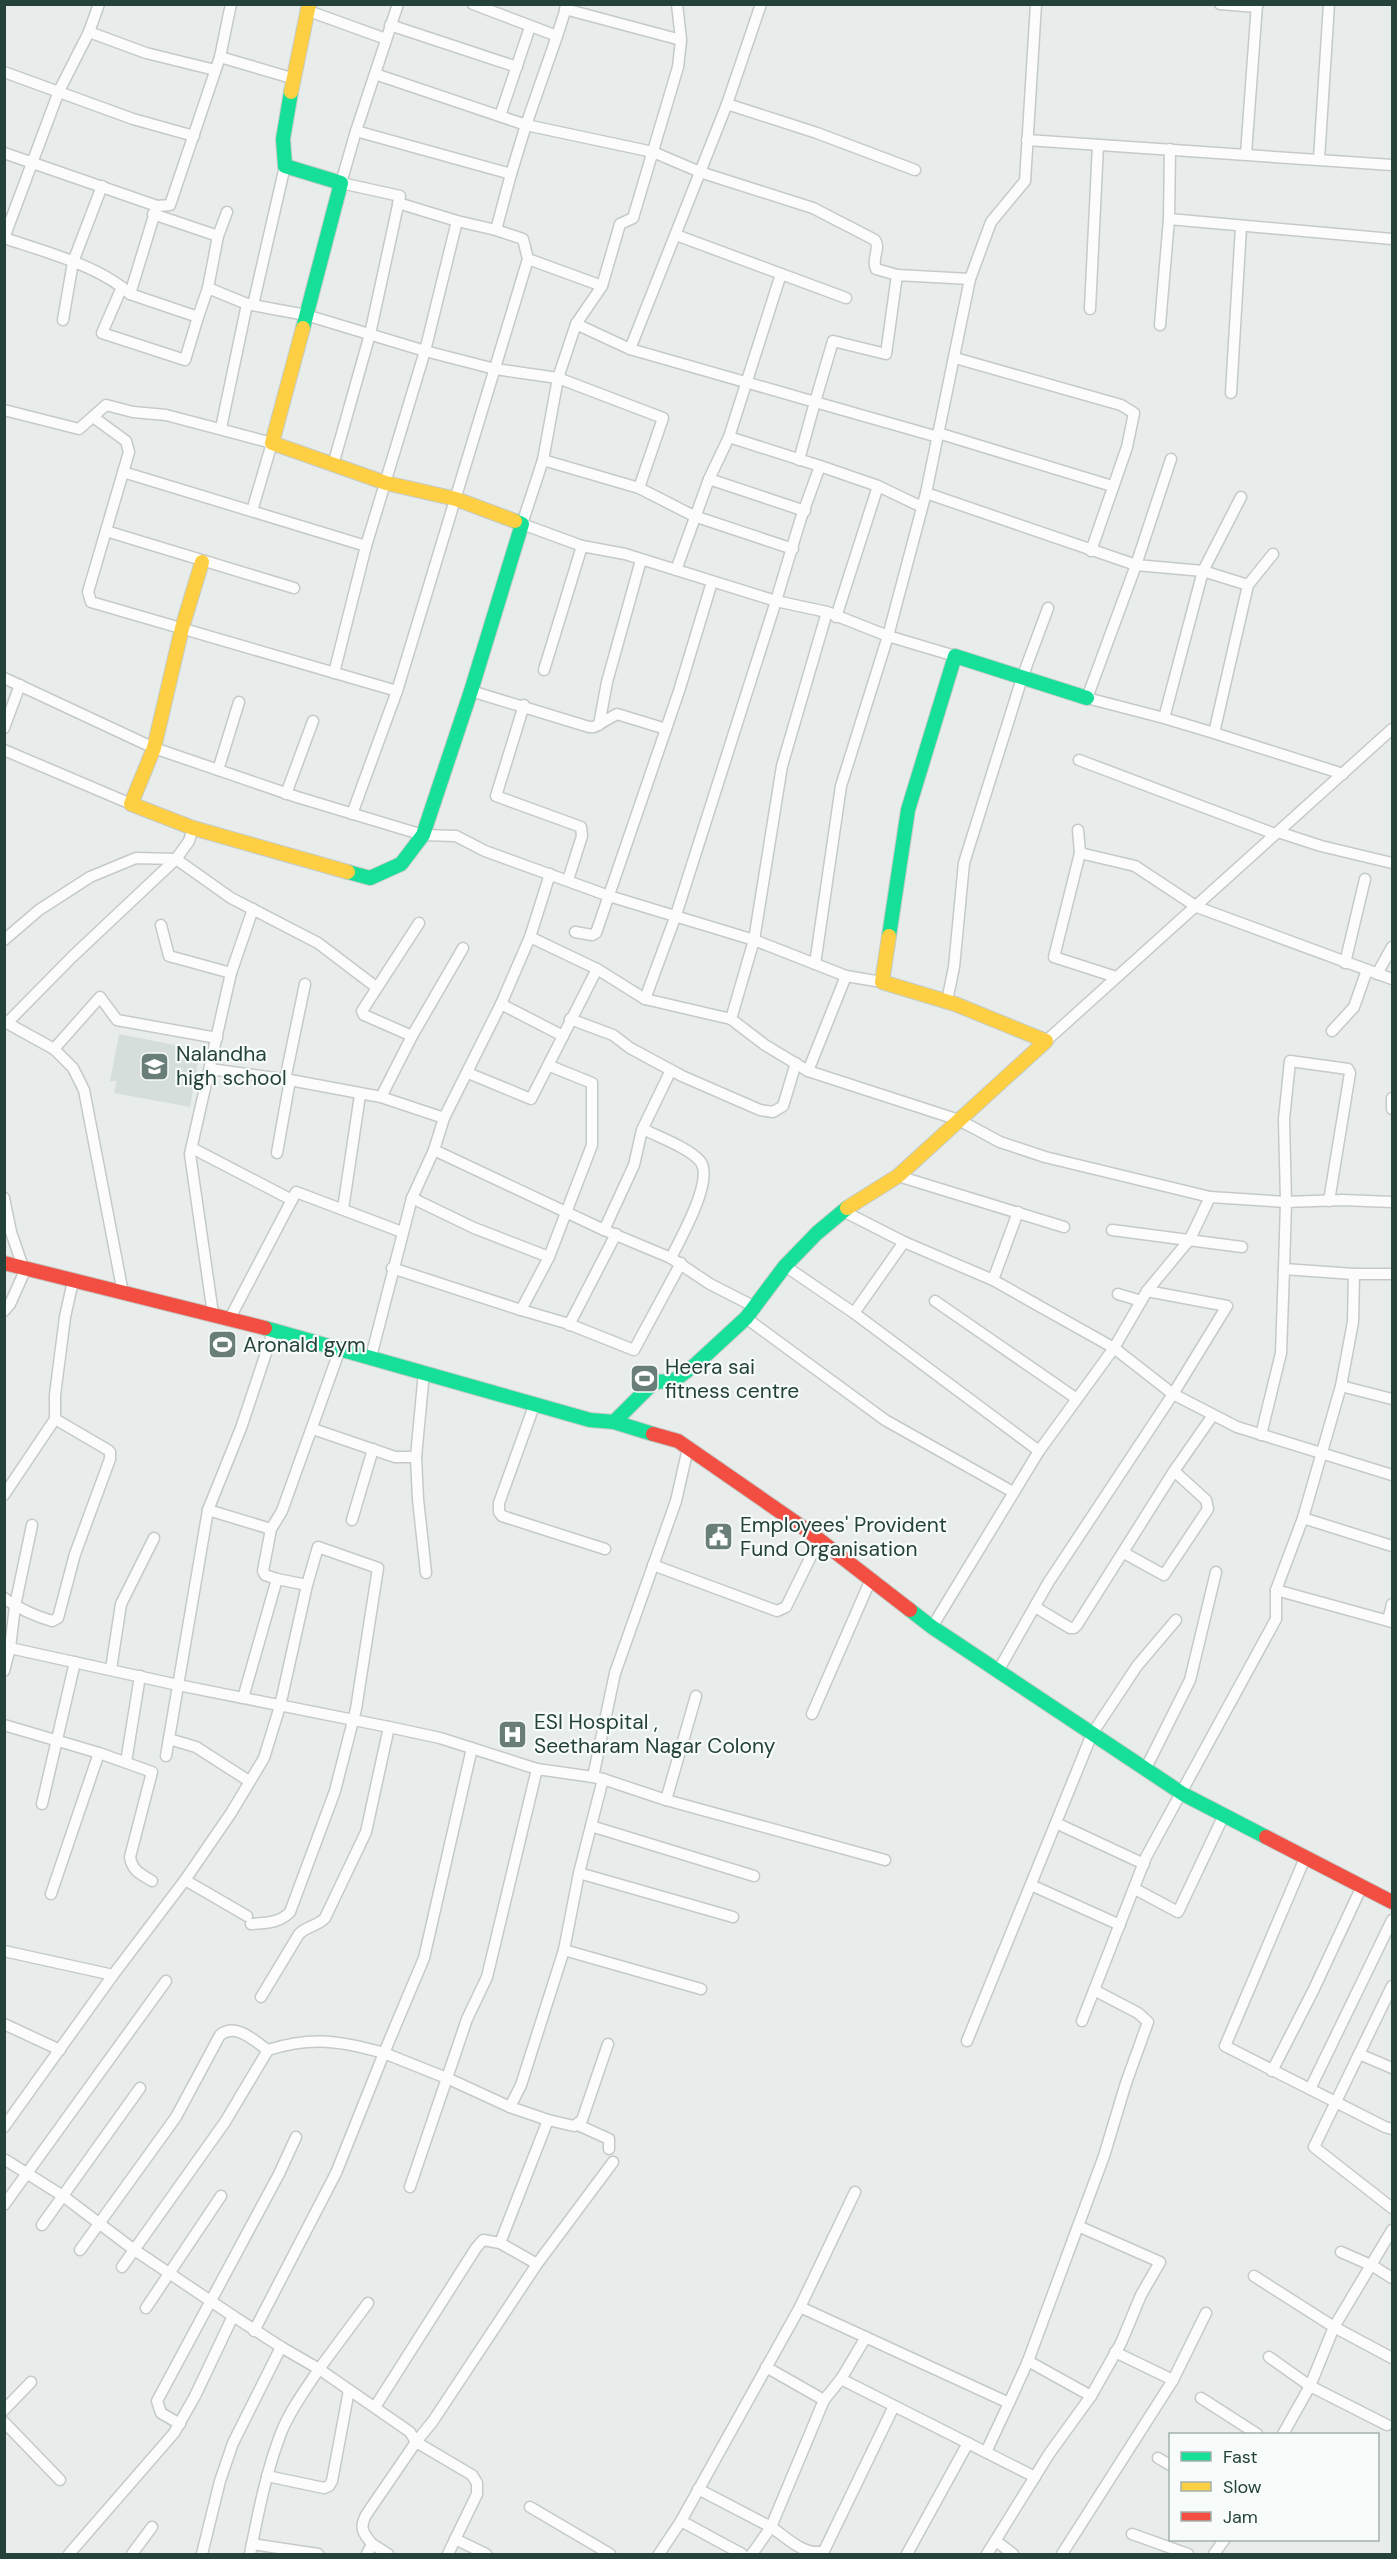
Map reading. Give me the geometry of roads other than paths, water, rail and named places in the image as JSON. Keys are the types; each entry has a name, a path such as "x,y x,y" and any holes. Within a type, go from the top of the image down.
{"street":[{"path":"99,4 89,32 59,92 4,238 73,262 126,290 198,317"},
{"path":"155,210 170,206 219,57 231,4"},
{"path":"252,511 341,183 398,4"},
{"path":"473,4 557,36"},
{"path":"4,750 193,828 370,878 402,864 423,835 471,691 543,460 558,378 576,324 602,286 620,224 633,218 678,67 681,40 677,4"},
{"path":"630,349 727,104 761,4"},
{"path":"815,964 841,786 888,636 926,493 970,279 991,222 1025,181 1036,4"},
{"path":"1220,4 1257,6 1246,154"},
{"path":"1319,159 1329,4"},
{"path":"221,428 285,166 283,139 308,7 386,39"},
{"path":"496,231 526,125 566,7 681,40"},
{"path":"390,25 517,67"},
{"path":"500,116 530,27"},
{"path":"89,32 146,53 215,70"},
{"path":"219,57 295,79"},
{"path":"4,72 133,119 194,136"},
{"path":"375,74 526,125 653,152 700,172 813,208 875,240 876,269 897,275 970,279"},
{"path":"727,104 817,133 915,170"},
{"path":"356,131 511,174"},
{"path":"1027,140 1392,165"},
{"path":"1090,309 1098,145"},
{"path":"1160,325 1169,219 1170,149"},
{"path":"4,153 102,186 218,236"},
{"path":"285,166 341,183 400,196 370,334 333,465"},
{"path":"63,320 73,262 102,186"},
{"path":"352,814 397,691 528,259 523,239 398,203"},
{"path":"155,210 126,290 102,333 186,360 208,288 218,236 227,212"},
{"path":"1169,219 1392,239"},
{"path":"334,673 366,546 425,351 457,221"},
{"path":"1231,393 1241,227"},
{"path":"676,235 846,298"},
{"path":"528,259 602,286"},
{"path":"676,570 694,516 729,436 781,274"},
{"path":"799,460 833,341 886,354 897,275"},
{"path":"208,288 250,304 306,315 425,351 495,369 558,378 663,418 639,488"},
{"path":"576,324 630,349 1112,486"},
{"path":"955,358 1121,405 1134,413 1127,447 1091,551"},
{"path":"4,410 79,429 106,405 133,412 166,415 221,428 272,443 386,483 456,499 582,546 625,554 776,601 831,614 888,636 1022,678 1164,718 1343,774"},
{"path":"93,417 126,441 129,452 88,592 88,599 397,691"},
{"path":"729,436 878,486 922,507"},
{"path":"1087,698 1172,459"},
{"path":"543,460 639,488 694,516 794,549"},
{"path":"645,999 676,915 820,466"},
{"path":"123,472 366,546"},
{"path":"709,479 805,511"},
{"path":"731,1020 754,940 782,766 831,614 878,486"},
{"path":"926,493 1136,565 1203,571 1248,585"},
{"path":"1164,718 1203,571 1240,497"},
{"path":"106,531 202,562 294,588"},
{"path":"544,670 582,546"},
{"path":"1214,733 1248,585 1273,554"},
{"path":"600,725 607,682 641,560"},
{"path":"131,804 154,748 182,628 202,562"},
{"path":"575,932 592,935 596,933 666,729 712,582"},
{"path":"947,1001 954,967 964,863 1022,678 1048,608"},
{"path":"882,982 908,810 955,656"},
{"path":"4,678 154,748 286,794 423,835 456,836 485,850 609,896 754,940 846,976 882,982 947,1001 1046,1041"},
{"path":"4,728 20,685"},
{"path":"471,691 524,705 589,727 600,725 617,714 666,729"},
{"path":"218,770 239,702"},
{"path":"524,705 496,796 581,828 582,836 568,880"},
{"path":"286,794 313,721"},
{"path":"614,1422 654,1383 673,1382 695,1365 746,1318 785,1266 843,1210 898,1176 1392,729"},
{"path":"1079,760 1276,833 1392,863"},
{"path":"123,1293 84,1090 73,1068 54,1049 6,1023 176,859 189,841 193,828"},
{"path":"1078,830 1080,853 1054,957 1116,977"},
{"path":"1080,853 1135,866 1197,907 1392,979"},
{"path":"7,934 39,910 90,878 136,858 176,859 231,898 318,943 376,987"},
{"path":"371,1357 392,1268 412,1198 434,1150 444,1118 501,1004 530,937 550,874"},
{"path":"1345,963 1365,879"},
{"path":"213,1314 190,1154 231,974 253,909"},
{"path":"412,1036 364,1015 362,1011 419,923"},
{"path":"161,925 169,956 231,974"},
{"path":"530,937 597,969 645,999 731,1020 765,1045 808,1071 959,1120 1000,1142 1045,1157 1210,1197 1286,1202 1392,1202"},
{"path":"1332,1031 1354,1007 1372,972 1392,946"},
{"path":"381,1097 412,1036 463,948"},
{"path":"468,1073 531,1099 550,1066 570,1019 597,969"},
{"path":"808,1071 846,976"},
{"path":"277,1153 287,1080 305,984"},
{"path":"54,1049 100,998 117,1020 217,1038"},
{"path":"501,1004 563,1036"},
{"path":"570,1019 613,1035 630,1048 671,1070 760,1110 773,1112 783,1106 796,1063"},
{"path":"1261,1435 1281,1353 1286,1202 1284,1119 1290,1063 1293,1060 1350,1071 1329,1201"},
{"path":"521,1310 549,1257 592,1145 592,1085 550,1066"},
{"path":"210,1069 381,1097 444,1118"},
{"path":"604,1230 634,1166 643,1129 671,1070"},
{"path":"340,1208 360,1095"},
{"path":"1392,1098 1392,1109"},
{"path":"392,1268 569,1325 634,1350 676,1261 702,1188 705,1170 701,1162 690,1153 643,1129"},
{"path":"192,1148 292,1200"},
{"path":"434,1150 604,1230 676,1261 710,1284 755,1307"},
{"path":"898,1176 1064,1227"},
{"path":"229,1320 296,1192 402,1232"},
{"path":"932,1627 1039,1451 1114,1348 1144,1296 1190,1239 1210,1197"},
{"path":"4,1198 11,1232 23,1267 23,1275 10,1304 4,1311"},
{"path":"412,1198 474,1228 549,1257"},
{"path":"843,1210 903,1242 993,1280 1114,1348 1173,1395 1237,1427 1392,1475"},
{"path":"993,1280 1018,1212"},
{"path":"1112,1230 1242,1247"},
{"path":"569,1325 616,1234"},
{"path":"854,1313 903,1242"},
{"path":"4,1263 213,1314 590,1420 614,1422 678,1441 819,1539 932,1627 1145,1770 1223,1817 1392,1902"},
{"path":"785,1266 854,1313 1039,1451"},
{"path":"1284,1269 1392,1274"},
{"path":"1082,2021 1144,1864 1276,1619 1276,1590 1303,1518 1341,1386 1353,1322 1354,1274"},
{"path":"4,1495 55,1419 56,1384 73,1281"},
{"path":"998,1671 1035,1607 1173,1395 1227,1306 1118,1294"},
{"path":"935,1301 1077,1399"},
{"path":"746,1318 885,1420 1013,1492"},
{"path":"166,1756 208,1510 241,1428 273,1332"},
{"path":"307,1585 277,1579 265,1575 263,1571 271,1529 282,1511 340,1349"},
{"path":"424,1372 416,1457 426,1573"},
{"path":"1341,1386 1392,1399"},
{"path":"535,1403 499,1503 499,1512 502,1516 606,1549"},
{"path":"1035,1607 1074,1628 1124,1553 1174,1471 1213,1415"},
{"path":"4,1598 15,1606 52,1621 58,1618 75,1554 110,1459 108,1449 55,1419"},
{"path":"313,1429 395,1457 416,1457"},
{"path":"510,2107 520,2085 564,1950 591,1826 615,1673 676,1501 688,1448"},
{"path":"352,1520 373,1449"},
{"path":"1124,1553 1164,1575 1208,1509 1206,1500 1174,1471"},
{"path":"208,1510 271,1529"},
{"path":"1303,1518 1392,1546"},
{"path":"4,1671 32,1525"},
{"path":"111,1670 121,1604 154,1538"},
{"path":"653,1565 777,1611 786,1607 819,1539"},
{"path":"4,2127 112,1975 186,1880 264,1758 280,1706 307,1585 318,1547 378,1568 353,1721 335,1791 290,1912 285,1918 274,1922 249,1920 186,1880"},
{"path":"1145,1770 1185,1692 1216,1572"},
{"path":"243,1698 277,1579"},
{"path":"812,1714 871,1579"},
{"path":"1276,1590 1390,1621 1392,1604"},
{"path":"967,2040 1092,1734 1137,1666 1176,1620"},
{"path":"7,1646 178,1685 440,1738 537,1769 598,1778 666,1800 885,1860"},
{"path":"42,1804 75,1662"},
{"path":"126,1762 140,1676"},
{"path":"666,1800 696,1696"},
{"path":"4,1725 99,1753 152,1772 130,1857 131,1866 135,1871 152,1881"},
{"path":"261,1997 299,1934 325,1918 366,1832 389,1727"},
{"path":"169,1739 196,1747 249,1781"},
{"path":"254,2331 336,2173 424,1958 472,1748"},
{"path":"51,1894 99,1753"},
{"path":"410,2187 449,2079 467,2019 487,1977 537,1769"},
{"path":"1135,1888 1178,1912 1223,1817"},
{"path":"1056,1823 1144,1864"},
{"path":"591,1826 754,1876"},
{"path":"1305,1858 1225,2046 1392,2129"},
{"path":"579,1873 733,1917"},
{"path":"1031,1884 1120,1925"},
{"path":"1272,2071 1313,1991 1362,1886"},
{"path":"1310,2089 1392,1920"},
{"path":"564,1950 702,1989"},
{"path":"4,1951 112,1975"},
{"path":"4,2205 166,1981"},
{"path":"1392,1986 1314,2147 1392,2208"},
{"path":"986,2452 1028,2361 1104,2157 1126,2083 1148,2022 1138,2013 1094,1990"},
{"path":"4,2024 60,2050"},
{"path":"80,2250 176,2116 220,2035 226,2031 235,2030 268,2050"},
{"path":"122,2267 225,2122 268,2050 292,2042 316,2040 350,2044 384,2054 548,2121 578,2125 609,2139 609,2149"},
{"path":"578,2125 582,2120 608,2044"},
{"path":"1359,2054 1392,2068"},
{"path":"42,2226 140,2088"},
{"path":"500,2243 548,2121"},
{"path":"180,2424 161,2413 157,2402 258,2214 296,2137"},
{"path":"4,2159 63,2196 134,2249 254,2331 319,2369 410,2432 416,2442 472,2475 477,2483 477,2494 448,2554"},
{"path":"388,2554 370,2549 361,2531 361,2524 416,2442 433,2421 537,2264 613,2162"},
{"path":"659,2554 681,2521 800,2307 855,2192"},
{"path":"146,2308 221,2196"},
{"path":"987,2554 1035,2477 1091,2396 1160,2262 1078,2226"},
{"path":"1284,2433 1310,2386 1334,2327 1373,2266 1392,2230"},
{"path":"375,2408 483,2240 500,2243 537,2264"},
{"path":"1341,2252 1373,2266 1392,2278"},
{"path":"1254,2276 1334,2327 1392,2358"},
{"path":"318,2554 251,2549 267,2476 289,2416 319,2369 368,2303"},
{"path":"800,2307 1009,2403"},
{"path":"1062,2554 1173,2380 1206,2313"},
{"path":"69,2554 180,2424 233,2316"},
{"path":"752,2554 771,2527 824,2400 841,2379 866,2337"},
{"path":"202,2554 220,2481 233,2443 281,2347"},
{"path":"1115,2352 1173,2380"},
{"path":"1269,2357 1310,2386 1387,2425"},
{"path":"1028,2361 1091,2396"},
{"path":"766,2367 824,2400"},
{"path":"841,2379 1035,2477"},
{"path":"4,2410 31,2382"},
{"path":"267,2476 324,2488 329,2486 332,2481 349,2390"},
{"path":"1201,2398 1255,2433"},
{"path":"698,2489 771,2527 804,2549 815,2553 824,2550 894,2406"},
{"path":"4,2422 60,2480"},
{"path":"907,2554 968,2443"},
{"path":"1158,2458 1169,2464"},
{"path":"530,2507 610,2554"},
{"path":"681,2521 742,2554"},
{"path":"132,2554 152,2527"},
{"path":"1132,2534 1188,2554"},
{"path":"455,2539 486,2554"},
{"path":"996,2541 1013,2554"},
{"path":"1214,2554 1223,2541"}],"place":[{"name":"Nalandha high school","path":"155,1066"},
{"name":"Aronald gym","path":"222,1345"},
{"name":"Heera sai fitness centre","path":"644,1379"},
{"name":"Employees' Provident Fund Organisation","path":"719,1537"},
{"name":"ESI Hospital , Seetharam Nagar Colony","path":"513,1734"}]}
